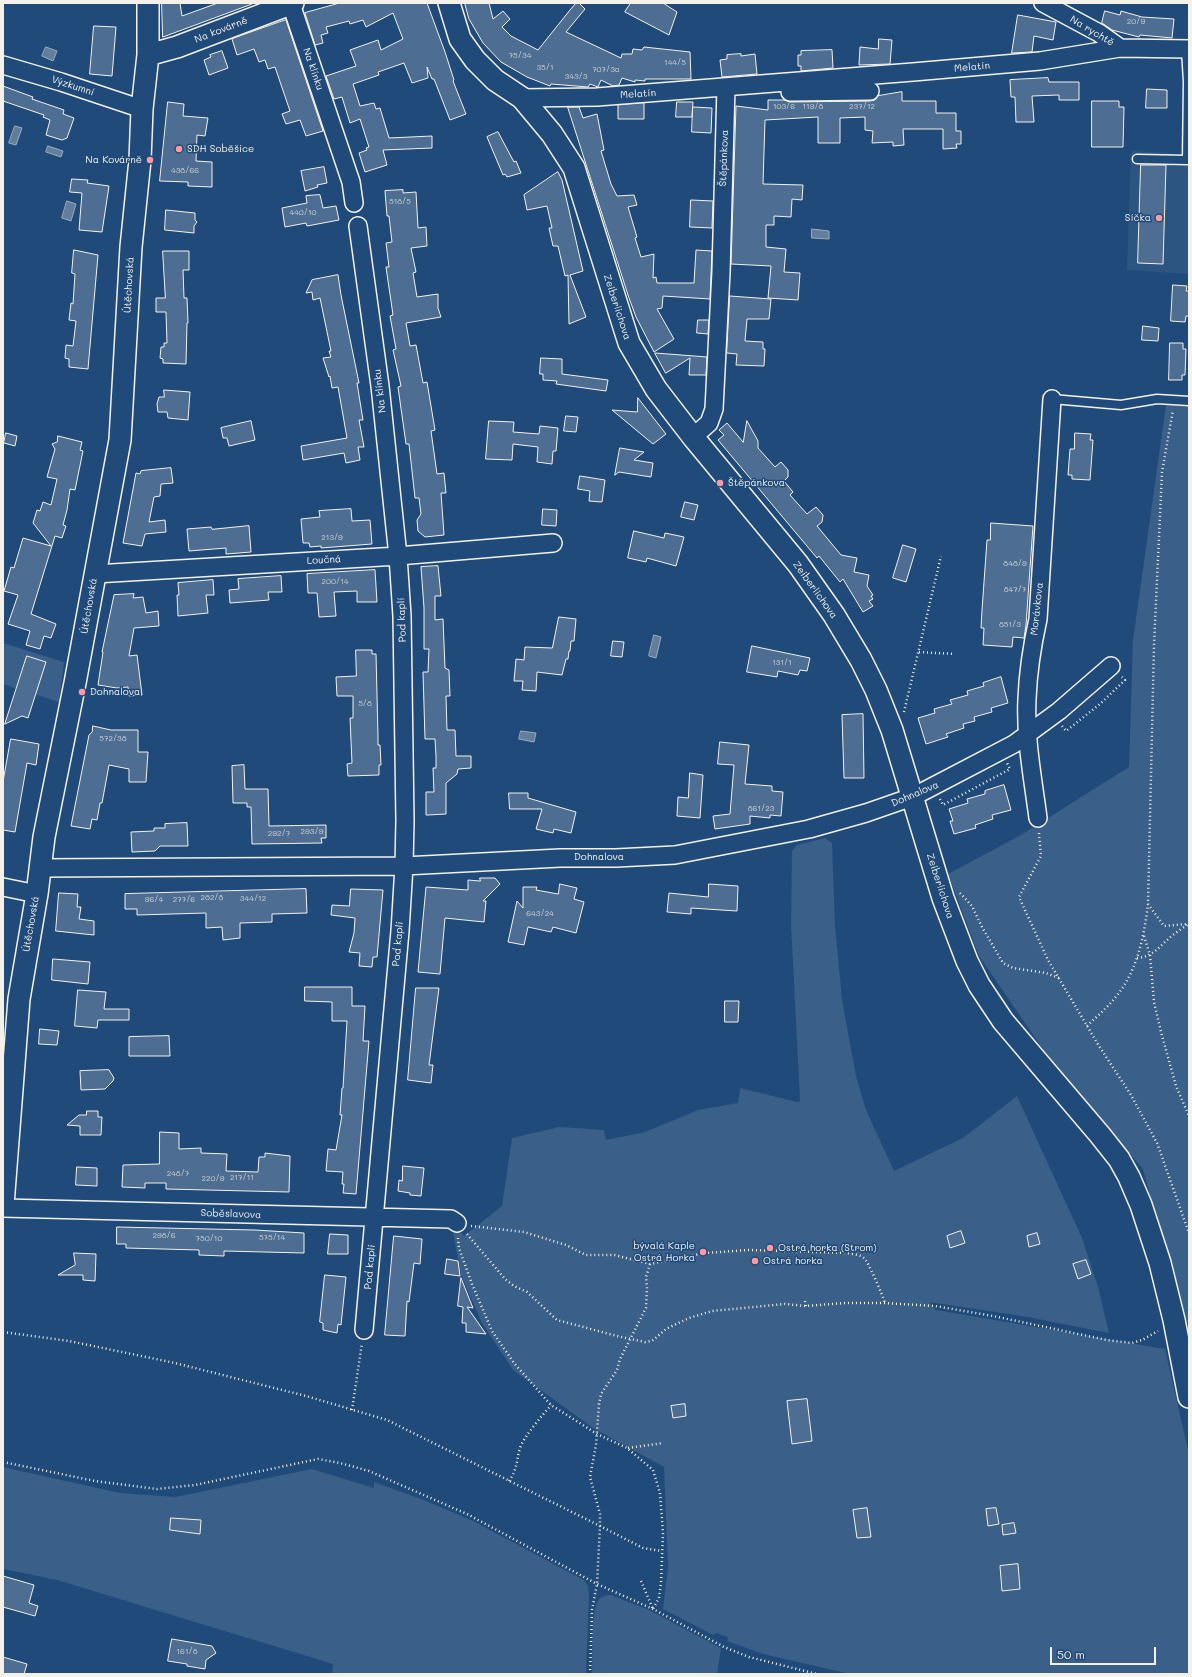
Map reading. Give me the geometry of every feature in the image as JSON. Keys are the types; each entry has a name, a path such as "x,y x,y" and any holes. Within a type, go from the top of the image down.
{"street":[{"name":"Útěchovská","path":"3,1203 19,999 44,837 76,683 120,440 132,247 140,160 142,109 148,54 148,3"},
{"name":"Na kovárně","path":"148,54 177,47 292,3"},
{"name":"Na klínku","path":"292,3 351,182 354,203"},
{"name":"Zeiberlichova","path":"449,3 460,39 475,60 495,80 522,98 552,134 574,168 629,343 656,388 693,437 798,564 839,622 861,660 881,702 898,746 912,797 948,913 967,961 979,985 1003,1021 1119,1159 1129,1177 1141,1204 1160,1263 1174,1320 1189,1397"},
{"name":"Na rychtě","path":"1043,3 1099,33 1120,48"},
{"name":"Melatín","path":"522,98 597,97 1040,61 1120,48 1188,49"},
{"name":"Výzkumní","path":"3,65 61,82 142,109"},
{"name":"Melatín","path":"755,84 771,92 870,90"},
{"name":"Štěpánkova","path":"693,437 709,422 714,409 721,272 726,87"},
{"name":"Na klínku","path":"358,226 380,386 398,556"},
{"name":"Morávkova","path":"1038,818 1028,733 1027,700 1031,653 1038,619 1052,399"},
{"name":"Loučná","path":"95,574 398,556 553,543"},
{"name":"Pod kaplí","path":"364,1330 400,931 404,866 404,690 402,616 398,556"},
{"name":"Dohnalova","path":"40,868 404,866 560,858 616,858 675,855 809,829 866,813 912,797 998,753 1059,711 1111,666"},
{"path":"3,887 36,894"},
{"name":"Soběslavova","path":"3,1203 374,1218 451,1219 457,1223"}],"lane":[{"path":"1137,159 1187,160 1188,49"},
{"path":"1052,399 1121,405 1157,399 1189,402"}],"path":[{"path":"1088,1026 1115,998 1130,977 1144,935 1148,904 1154,645 1162,472 1175,400"},
{"path":"902,718 941,556"},
{"path":"919,652 955,654"},
{"path":"1038,818 1041,856 1019,897 1048,960 1131,1095 1157,1143 1189,1233"},
{"path":"955,890 972,906 982,927 1003,962 1013,968 1046,972 1059,978"},
{"path":"1148,904 1164,926 1189,924"},
{"path":"1137,958 1150,955 1173,935 1189,924"},
{"path":"1144,935 1150,955 1154,1002 1161,1032 1176,1086 1189,1116"},
{"path":"457,1223 504,1279 514,1286 528,1292 557,1320 630,1339 652,1341 666,1329 689,1318 712,1311 784,1304 806,1306 845,1303 885,1303 935,1306 993,1316 1107,1340 1132,1343 1142,1340 1174,1320"},
{"path":"457,1223 480,1228 524,1232 566,1245 586,1255 614,1255 650,1264 705,1254 749,1250 846,1252 857,1254 866,1259 871,1274 881,1291 885,1303"},
{"path":"457,1223 459,1248 472,1284 492,1331 514,1363 551,1404 612,1443 627,1448 653,1470 658,1484 662,1515 661,1583 659,1598 653,1610"},
{"path":"590,1674 592,1610 597,1584 600,1514 590,1477 597,1434 598,1404 601,1394 617,1370 620,1359 646,1308 646,1277 650,1264"},
{"path":"805,1301 806,1306"},
{"path":"352,1410 364,1330"},
{"path":"3,1332 69,1341 175,1363 306,1396 387,1420 643,1548 662,1551"},
{"path":"509,1481 516,1471 520,1447 551,1404"},
{"path":"627,1448 663,1443"},
{"path":"3,1462 95,1481 157,1489 194,1485 318,1459 340,1463 376,1473 467,1514 597,1584 653,1610 724,1647 750,1657 818,1674"},
{"path":"641,1582 653,1610"}],"shaded area":[{"path":"46,47 57,51 53,61 42,56"},
{"path":"15,126 22,128 16,145 9,143"},
{"path":"48,146 63,151 61,157 46,152"},
{"name":"Síčka","path":"1131,151 1172,153 1171,166 1189,166 1189,274 1127,270"},
{"path":"67,201 76,204 71,221 62,218"},
{"path":"812,229 829,231 829,239 812,238"},
{"path":"1167,398 1189,399 1189,1342 1143,1169 1058,1071 979,956 948,874 1021,835 1129,767 1133,640"},
{"path":"654,635 661,637 656,658 649,656"},
{"path":"3,643 64,662 59,702 3,684"},
{"path":"521,731 536,733 534,742 519,739"},
{"path":"825,838 832,843 835,925 842,1000 856,1076 866,1110 894,1171 963,1138 1017,1096 1082,1238 1098,1287 1109,1333 1022,1316 929,1302 936,1310 1165,1349 1189,1454 1189,1674 850,1674 763,1654 727,1641 728,1637 716,1633 713,1635 663,1609 668,1567 664,1467 593,1428 513,1370 482,1323 461,1275 453,1232 460,1231 464,1236 502,1206 512,1138 559,1127 604,1130 606,1140 645,1132 698,1110 738,1103 740,1088 797,1102 800,1101 791,924 792,851 797,845"},
{"path":"3,1467 120,1493 175,1497 312,1469 374,1488 374,1482 424,1500 473,1521 584,1580 588,1586 589,1594 586,1674 332,1674 333,1664 57,1580 3,1569"},
{"path":"607,1595 611,1595 649,1610 721,1648 717,1674 592,1674 592,1635 594,1614 599,1599"}],"building":[{"path":"162,3 180,3 182,16 218,3 252,4 163,37"},
{"path":"340,3 427,3 445,52 454,80 453,81 466,114 450,120 434,79 432,79 427,67 428,78 412,83 404,63 378,72 379,75 353,84 360,106 374,103 376,109 380,108 389,138 432,136 432,148 383,150 387,165 365,172 359,153 367,150 366,148 369,147 360,119 350,123 342,97 334,99 326,76 356,66 350,50 378,40 381,50 403,39 393,13 366,27 363,20 350,24 349,21 326,27 328,33 321,35 323,43 315,45 305,13"},
{"path":"465,3 489,3 493,19 503,11 510,19 502,27 511,36 538,50 576,3 579,3 585,9 566,32 621,58 622,54 632,54 633,49 642,50 644,47 690,52 691,79 645,79 645,81 635,80 635,82 622,78 619,85 613,86 601,80 598,87 590,84 588,87 551,84 550,86 527,77 501,62 483,43 469,19"},
{"path":"631,3 663,3 677,12 669,35 625,12"},
{"path":"1105,11 1120,15 1121,11 1142,17 1174,19 1172,38 1140,35 1139,37 1112,30 1102,23"},
{"path":"1018,15 1056,22 1053,40 1034,36 1032,52 1012,53"},
{"path":"286,20 323,131 306,136 300,120 286,124 282,114 290,111 275,67 268,69 265,60 259,62 254,49 237,55 232,39"},
{"path":"94,26 116,27 112,76 90,74"},
{"path":"879,39 892,40 890,64 859,65 860,47 878,49"},
{"path":"832,50 833,68 801,71 801,66 798,66 798,55 801,55 801,51"},
{"path":"222,51 228,68 209,75 204,60 211,57 210,55"},
{"path":"741,54 741,56 755,54 757,74 722,77 720,60 727,59 727,55"},
{"path":"1048,78 1049,82 1079,82 1079,100 1059,100 1059,95 1032,96 1034,122 1016,122 1015,97 1011,97 1010,80"},
{"path":"3,86 33,97 32,99 64,110 63,114 74,118 67,138 62,140 46,135 50,120 43,117 44,115 3,101"},
{"path":"1147,89 1167,90 1167,108 1146,108"},
{"path":"902,92 902,101 936,101 936,113 956,113 956,131 961,131 961,144 956,144 957,148 943,149 943,129 903,129 904,145 893,146 893,142 872,143 873,131 865,130 865,117 840,118 840,143 818,143 818,117 765,120 763,184 803,185 802,200 792,199 791,217 774,216 774,225 766,225 766,247 786,249 784,272 800,273 798,300 768,298 771,266 731,264 736,106 768,110 768,100 784,100 790,102 870,101 875,100 878,96"},
{"path":"1092,101 1119,101 1119,107 1124,107 1123,147 1092,147"},
{"path":"168,102 184,104 183,116 208,118 205,136 197,135 196,161 212,162 212,187 188,186 188,182 160,181"},
{"path":"677,102 693,102 692,117 676,117"},
{"path":"644,103 644,119 618,119 618,105"},
{"path":"568,107 579,107 583,118 597,114 604,150 601,151 611,184 617,196 634,195 637,205 628,207 637,237 635,238 641,257 654,254 653,278 656,277 657,283 694,283 696,250 712,251 710,299 663,296 662,308 657,309 674,339 654,352 636,317 629,298"},
{"path":"693,107 712,108 711,133 692,132"},
{"path":"498,132 514,162 516,161 521,173 507,177 505,174 503,175 487,137"},
{"path":"1141,165 1166,165 1163,264 1138,263"},
{"path":"324,167 327,183 317,185 318,187 305,191 301,171"},
{"path":"558,172 562,180 583,271 570,275 586,317 569,324 568,275 565,276 558,246 553,246 549,228 552,228 547,206 527,210 524,195"},
{"path":"72,179 88,180 87,183 109,186 102,232 79,230 82,193 70,192"},
{"path":"403,190 403,193 416,192 418,228 426,227 427,246 411,248 416,272 413,273 417,297 438,294 438,308 441,317 406,323 410,346 416,345 423,383 427,382 435,430 431,431 437,474 444,473 446,493 441,493 444,535 425,537 418,531 417,520 421,514 419,498 415,498 409,444 406,444 398,387 401,386 393,350 396,349 390,316 393,315 386,267 389,267 386,243 392,242 389,216 387,216 385,191"},
{"path":"320,195 323,208 336,206 339,220 307,226 306,223 285,227 282,208 307,203 306,196"},
{"path":"691,200 713,201 712,228 690,227"},
{"path":"166,210 195,213 195,220 197,222 194,226 194,233 165,230"},
{"path":"74,250 98,255 88,369 69,367 69,359 65,358 66,345 73,346 76,321 69,320 71,303 73,304 75,274 72,273"},
{"path":"163,251 189,251 189,270 183,270 184,298 187,298 188,323 186,364 163,363 163,359 160,358 161,347 164,347 164,343 167,343 166,312 156,312 156,298 165,298"},
{"path":"338,275 359,383 357,383 363,420 359,420 364,447 358,447 360,460 346,463 344,453 303,460 301,446 347,438 338,387 332,388 330,376 329,377 323,358 331,357 329,351 331,351 320,298 313,300 312,292 306,293 312,280"},
{"path":"1173,285 1187,286 1186,291 1189,291 1189,316 1186,316 1185,322 1171,321"},
{"path":"730,296 771,299 769,319 747,319 745,341 763,342 763,349 765,349 764,366 736,365 737,354 727,353"},
{"path":"698,320 709,320 708,334 697,333"},
{"path":"1143,326 1159,328 1158,341 1142,340"},
{"path":"1170,343 1183,343 1183,349 1186,349 1185,375 1182,375 1182,380 1169,380"},
{"path":"655,353 707,357 706,375 689,375 690,358 666,373"},
{"path":"541,358 562,359 562,374 608,380 606,391 556,384 557,381 543,380 543,374 540,374"},
{"path":"164,390 190,392 188,420 168,418 167,412 158,412 157,404 159,397 164,397"},
{"path":"638,398 666,434 653,444 612,410 637,412"},
{"path":"566,416 578,417 576,432 564,431"},
{"path":"251,421 255,440 229,446 227,438 223,438 221,428"},
{"path":"489,421 514,422 513,432 539,434 540,426 558,428 556,451 553,451 552,464 537,462 538,447 513,444 512,460 486,459"},
{"path":"747,421 758,441 758,448 775,467 781,462 788,470 788,477 784,481 793,492 790,495 807,514 816,507 823,515 822,522 817,526 841,555 857,558 854,572 869,575 867,586 873,595 871,596 873,599 869,601 873,606 863,612 843,579 840,582 819,556 817,558 718,440 724,435 719,430 727,423 743,442"},
{"path":"6,433 17,436 15,446 4,443"},
{"path":"1075,433 1091,434 1090,440 1093,440 1090,480 1072,479 1072,475 1068,475 1070,449 1074,449"},
{"path":"58,436 82,442 80,450 83,451 75,490 70,489 63,525 66,526 62,538 55,536 31,614 56,624 51,638 44,636 40,649 26,645 30,631 8,624 18,595 4,591 11,567 14,568 23,538 51,546 33,523 37,510 40,511 43,502 51,505 57,479 47,477 55,449 52,444 57,442"},
{"path":"620,448 644,452 634,460 653,463 651,477 619,472 615,475"},
{"path":"171,468 173,483 161,484 160,496 154,497 149,522 165,520 166,532 145,534 142,546 123,543 136,473 140,474 141,471"},
{"path":"580,476 605,480 602,502 589,501 590,491 578,489"},
{"path":"685,502 698,505 694,520 681,517"},
{"path":"351,509 352,521 370,520 372,544 321,548 321,546 310,547 309,543 303,543 301,519 320,517 319,511"},
{"path":"543,509 557,510 556,526 542,525"},
{"path":"991,523 1033,526 1024,638 1013,637 1012,647 983,645 984,628 981,628 982,610 987,540 990,540"},
{"path":"249,526 251,552 226,554 226,548 189,551 187,529 211,527 212,529"},
{"path":"634,531 664,538 665,533 684,537 676,566 647,558 646,562 628,558"},
{"path":"903,545 916,549 906,582 893,578"},
{"path":"438,566 441,596 435,596 435,620 443,619 445,668 449,670 450,696 446,696 447,730 455,730 456,756 471,756 471,768 458,769 457,774 446,783 446,814 426,815 426,792 434,792 433,768 436,768 436,756 435,739 425,739 423,672 428,672 429,649 424,649 424,608 421,567"},
{"path":"375,570 377,602 357,602 357,591 334,592 336,616 319,617 317,593 308,593 307,574"},
{"path":"281,576 282,592 268,592 269,600 230,603 229,590 239,589 238,579"},
{"path":"213,580 214,595 206,595 208,613 178,616 178,583"},
{"path":"134,594 133,598 143,597 146,613 158,611 159,626 134,628 129,656 137,655 142,695 129,696 128,687 117,688 98,685 102,652 114,595"},
{"path":"559,617 576,619 574,641 571,641 568,659 566,659 562,675 537,672 536,691 522,690 523,681 514,681 516,659 524,660 525,647 552,648"},
{"path":"613,641 624,642 622,657 611,656"},
{"path":"752,646 810,658 807,671 800,670 798,675 778,671 777,677 747,672"},
{"path":"356,650 372,650 372,654 376,654 378,745 380,745 381,765 379,765 379,775 348,776 347,764 352,763 350,718 353,718 353,696 337,696 336,677 356,676"},
{"path":"27,656 46,662 28,718 22,716 5,724"},
{"path":"1001,677 1008,703 991,708 992,712 974,717 975,721 963,724 964,728 946,734 948,737 926,744 918,718 935,713 934,709 952,704 950,700 968,695 967,691 984,686 983,683"},
{"path":"863,714 864,778 844,778 842,715"},
{"path":"93,726 111,730 138,730 138,752 148,752 146,782 129,782 129,769 109,765 102,803 100,803 97,820 92,819 90,829 71,826 89,735 92,732"},
{"path":"11,739 39,744 36,765 27,763 15,832 3,830 3,782"},
{"path":"720,742 749,745 745,784 772,786 772,791 783,792 781,816 770,815 770,818 750,816 750,824 715,829 713,816 730,814 734,765 718,764"},
{"path":"244,765 245,789 268,789 269,826 326,825 326,838 321,838 322,843 252,844 251,807 247,807 247,803 233,803 232,766"},
{"path":"690,773 703,775 700,818 677,816 678,797 688,798"},
{"path":"1004,785 1011,810 992,815 993,819 975,825 976,828 954,834 950,821 953,821 949,809 968,803 967,799 985,794 985,791"},
{"path":"509,793 528,793 528,798 576,812 571,833 554,829 553,833 536,829 542,809 510,809"},
{"path":"187,823 188,846 160,846 155,851 132,852 131,832 154,831 154,828 165,828 165,824"},
{"path":"480,878 495,878 500,884 483,901 486,901 484,922 445,918 440,974 418,972 426,887 468,890 468,880 480,881"},
{"path":"560,884 577,888 574,899 584,902 576,933 553,927 551,932 528,927 524,945 508,942 517,901 523,908 523,887 537,887 536,890 558,894"},
{"path":"709,884 738,886 737,911 691,908 691,914 667,912 669,893 708,897"},
{"path":"306,889 307,913 272,914 272,922 240,923 240,938 223,940 222,927 206,928 206,913 137,915 137,909 125,909 125,894"},
{"path":"351,889 383,890 377,957 373,957 372,967 359,966 360,953 349,952 354,933 355,918 331,915 332,905 349,906"},
{"path":"59,893 78,894 77,907 81,907 79,919 94,921 94,935 56,931"},
{"path":"53,959 90,962 88,984 52,980"},
{"path":"305,987 352,987 352,1006 365,1006 363,1041 369,1041 356,1194 343,1193 343,1172 326,1171 328,1149 336,1150 342,1115 340,1115 347,1021 332,1021 332,1002 305,1001"},
{"path":"416,988 439,988 429,1065 433,1065 431,1083 408,1080"},
{"path":"78,990 106,992 104,1009 129,1009 129,1020 98,1020 97,1028 75,1026"},
{"path":"725,1001 739,1001 738,1022 725,1022"},
{"path":"40,1029 59,1031 57,1045 39,1044"},
{"path":"169,1036 170,1056 129,1056 129,1037"},
{"path":"109,1070 114,1078 105,1089 81,1090 80,1071"},
{"path":"87,1111 98,1111 98,1117 102,1117 101,1135 80,1135 80,1126 67,1125 79,1115 86,1115"},
{"path":"160,1132 179,1133 179,1149 201,1148 201,1153 227,1154 226,1171 258,1172 259,1157 265,1157 265,1153 290,1156 289,1192 166,1189 166,1183 145,1183 145,1188 122,1187 123,1165 159,1164"},
{"path":"403,1166 424,1168 421,1196 410,1195 410,1193 398,1191 399,1180 402,1181"},
{"path":"77,1167 97,1168 97,1186 76,1185"},
{"path":"117,1227 255,1230 304,1233 304,1253 224,1251 224,1256 199,1255 199,1250 126,1248 126,1244 117,1244"},
{"path":"961,1231 965,1243 950,1248 947,1236"},
{"path":"1037,1233 1040,1244 1029,1247 1027,1236"},
{"path":"330,1234 348,1235 348,1254 328,1254"},
{"path":"394,1236 422,1239 420,1264 414,1263 409,1302 407,1301 405,1336 385,1335"},
{"path":"74,1253 96,1254 95,1281 83,1280 83,1275 58,1275 75,1265"},
{"path":"447,1259 458,1261 460,1276 445,1274"},
{"path":"1086,1260 1091,1274 1078,1279 1073,1264"},
{"path":"325,1275 346,1277 341,1325 338,1324 337,1333 323,1330 323,1323 320,1322"},
{"path":"461,1278 473,1308 467,1307 486,1334 466,1332 466,1323 462,1323 463,1307 458,1306"},
{"path":"807,1399 812,1441 792,1444 787,1401"},
{"path":"685,1404 686,1416 673,1418 671,1406"},
{"path":"867,1508 871,1537 857,1538 853,1510"},
{"path":"996,1508 999,1524 988,1526 986,1509"},
{"path":"171,1518 201,1520 200,1534 170,1530"},
{"path":"1014,1523 1016,1533 1003,1535 1002,1525"},
{"path":"1018,1564 1020,1589 1002,1591 1000,1566"},
{"path":"3,1576 34,1585 29,1603 38,1606 35,1616 3,1607"},
{"path":"172,1639 212,1646 216,1653 206,1660 205,1669 168,1661"},
{"path":"3,1657 27,1664 24,1674 3,1674"}],"place":[{"name":"SDH Soběšice","path":"179,149"},
{"name":"Na Kovárně","path":"150,160"},
{"name":"Síčka","path":"1159,218"},
{"name":"Štěpánkova","path":"720,483"},
{"name":"Dohnalova","path":"82,692"},
{"name":"Ostrá horka (Strom)","path":"770,1248"},
{"name":"bývalá Kaple Ostrá Horka","path":"703,1252"},
{"name":"Ostrá horka","path":"755,1261"}]}
